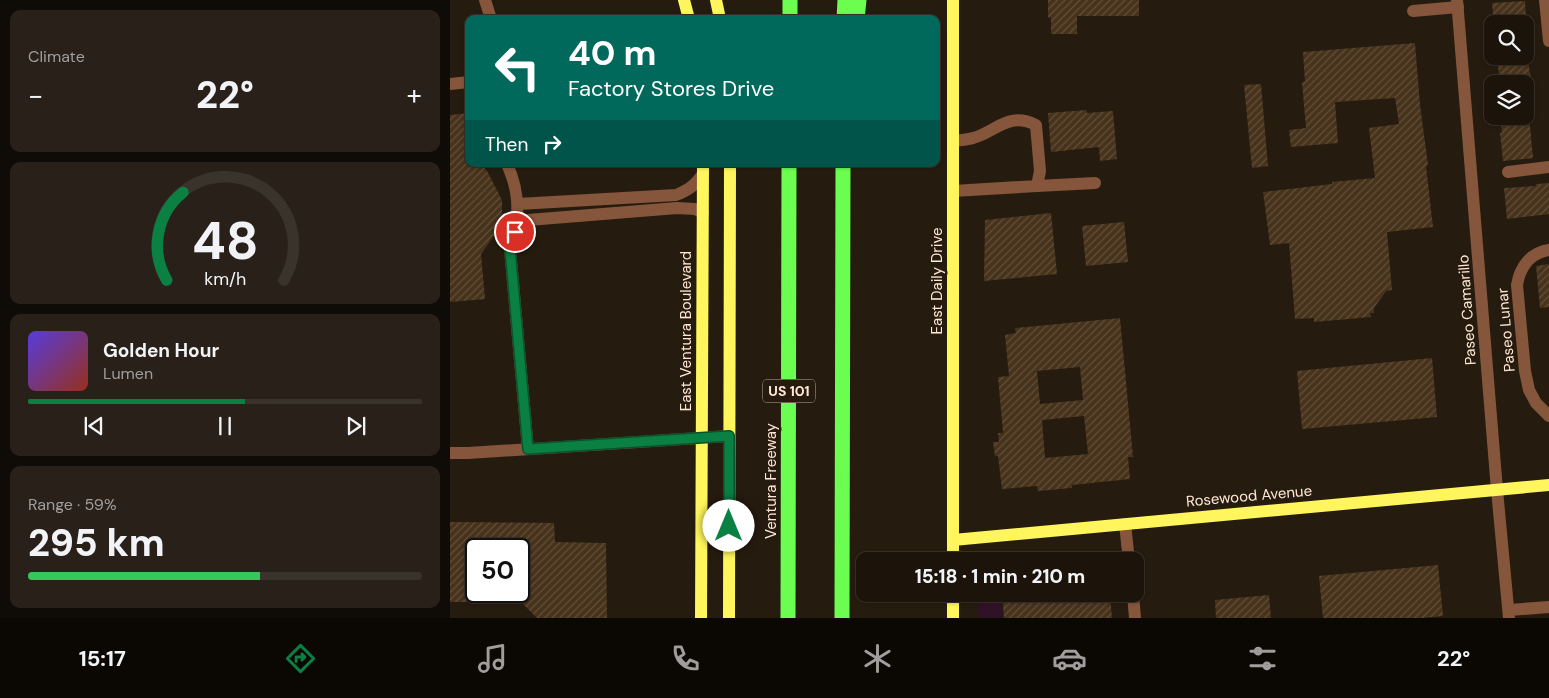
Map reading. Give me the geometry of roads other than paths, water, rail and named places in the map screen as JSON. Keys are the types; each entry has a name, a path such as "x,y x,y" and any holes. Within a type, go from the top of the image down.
{"highway":[{"path":"790,0 790,15"},
{"path":"844,15 845,0"},
{"path":"857,15 859,0"},
{"name":"Ventura Freeway","path":"788,618 790,167"},
{"path":"842,618 843,167"}],"main road":[{"path":"684,0 687,15"},
{"path":"716,0 719,15"},
{"name":"East Daily Drive","path":"953,0 953,552"},
{"path":"729,618 730,167"},
{"name":"East Ventura Boulevard","path":"701,618 703,169"},
{"name":"Rosewood Avenue","path":"953,540 1549,485"},
{"path":"953,602 953,618"}],"street":[{"path":"485,0 490,15"},
{"path":"1545,0 1549,41"},
{"path":"1413,11 1458,4"},
{"name":"Paseo Camarillo","path":"1458,4 1497,490 1509,614"},
{"path":"450,84 465,82"},
{"path":"953,141 974,138 996,126 1013,121 1028,122 1036,125 1040,172 1037,186"},
{"path":"508,167 516,188 518,204 510,249 528,449"},
{"path":"1508,172 1549,167"},
{"path":"518,204 676,195 685,192 695,185 703,169"},
{"path":"953,191 1095,183"},
{"path":"516,221 681,208 696,209 703,213"},
{"name":"Paseo Lunar","path":"1549,250 1536,254 1524,264 1519,274 1517,285 1525,371 1529,390 1536,403 1549,416"},
{"path":"450,453 729,436"},
{"path":"1125,524 1128,552"},
{"path":"1134,602 1136,618"},
{"path":"1509,614 1549,607"}]}
